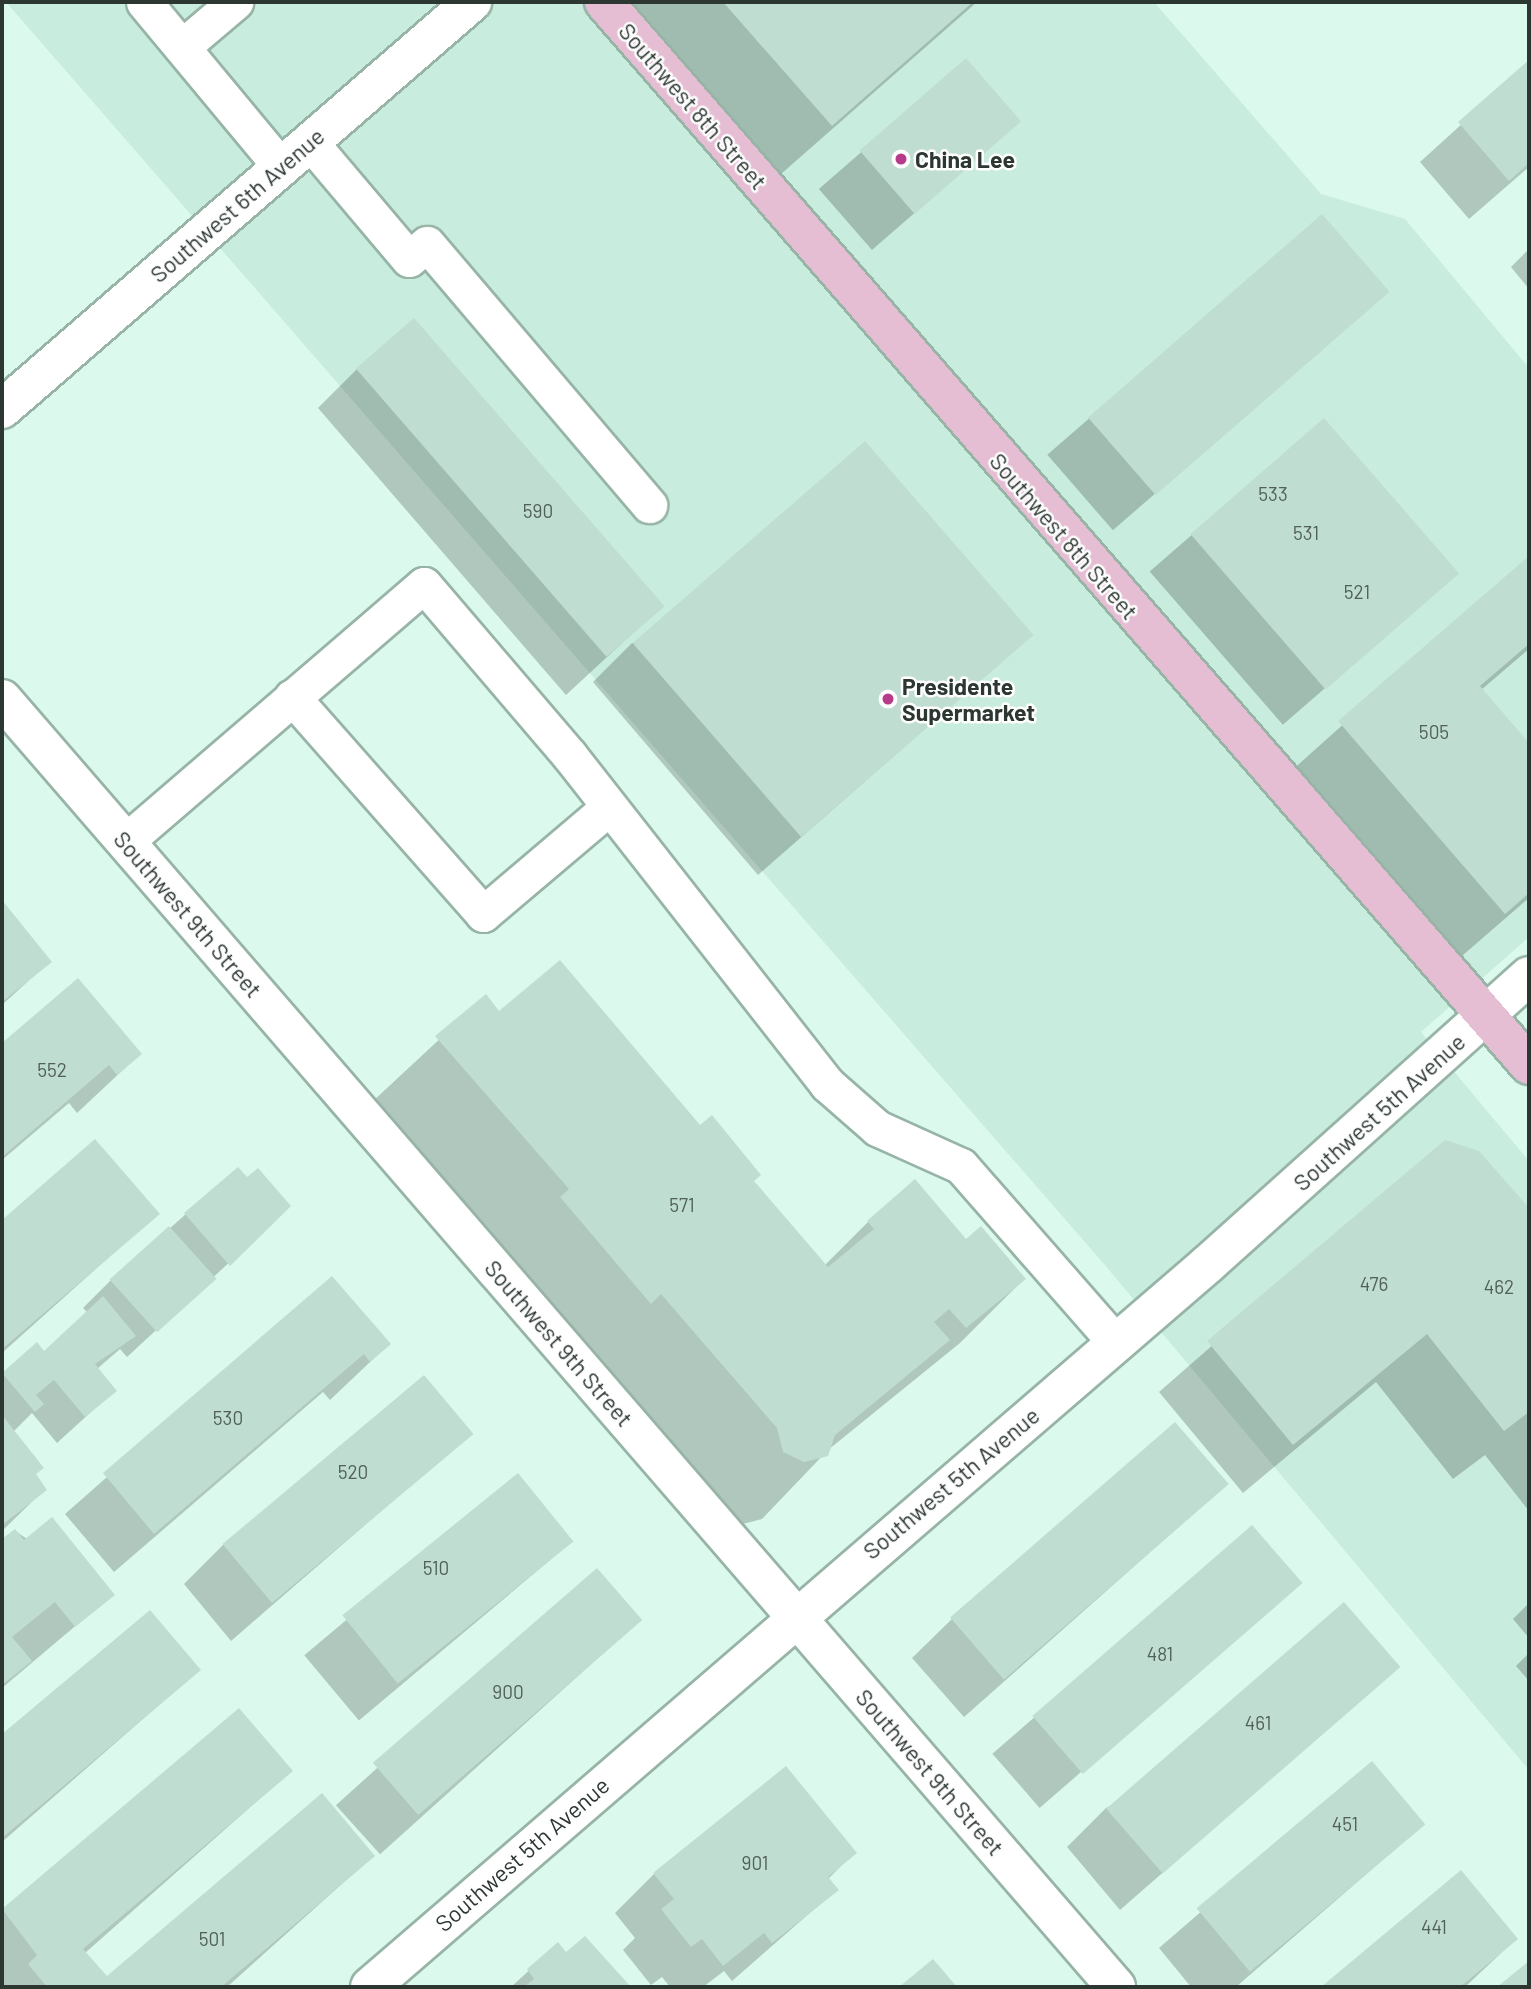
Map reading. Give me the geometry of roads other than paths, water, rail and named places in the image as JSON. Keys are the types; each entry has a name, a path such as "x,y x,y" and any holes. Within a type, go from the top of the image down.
{"main road":[{"name":"Southwest 8th Street","path":"604,2 1529,1065"}],"street":[{"name":"Southwest 6th Avenue","path":"2,409 472,2"},
{"name":"Southwest 9th Street","path":"2,699 1116,1987"},
{"name":"Southwest 5th Avenue","path":"370,1987 794,1616 1115,1342 1529,976"}],"lane":[{"path":"144,2 281,167"},
{"path":"182,47 235,2"},
{"path":"310,142 409,259 427,244 649,505"},
{"path":"125,842 424,585 853,1112 961,1166 1115,1342"},
{"path":"292,698 483,914 608,808"}],"place":[{"name":"China Lee","path":"901,159"},
{"name":"Presidente Supermarket","path":"888,699"}]}
